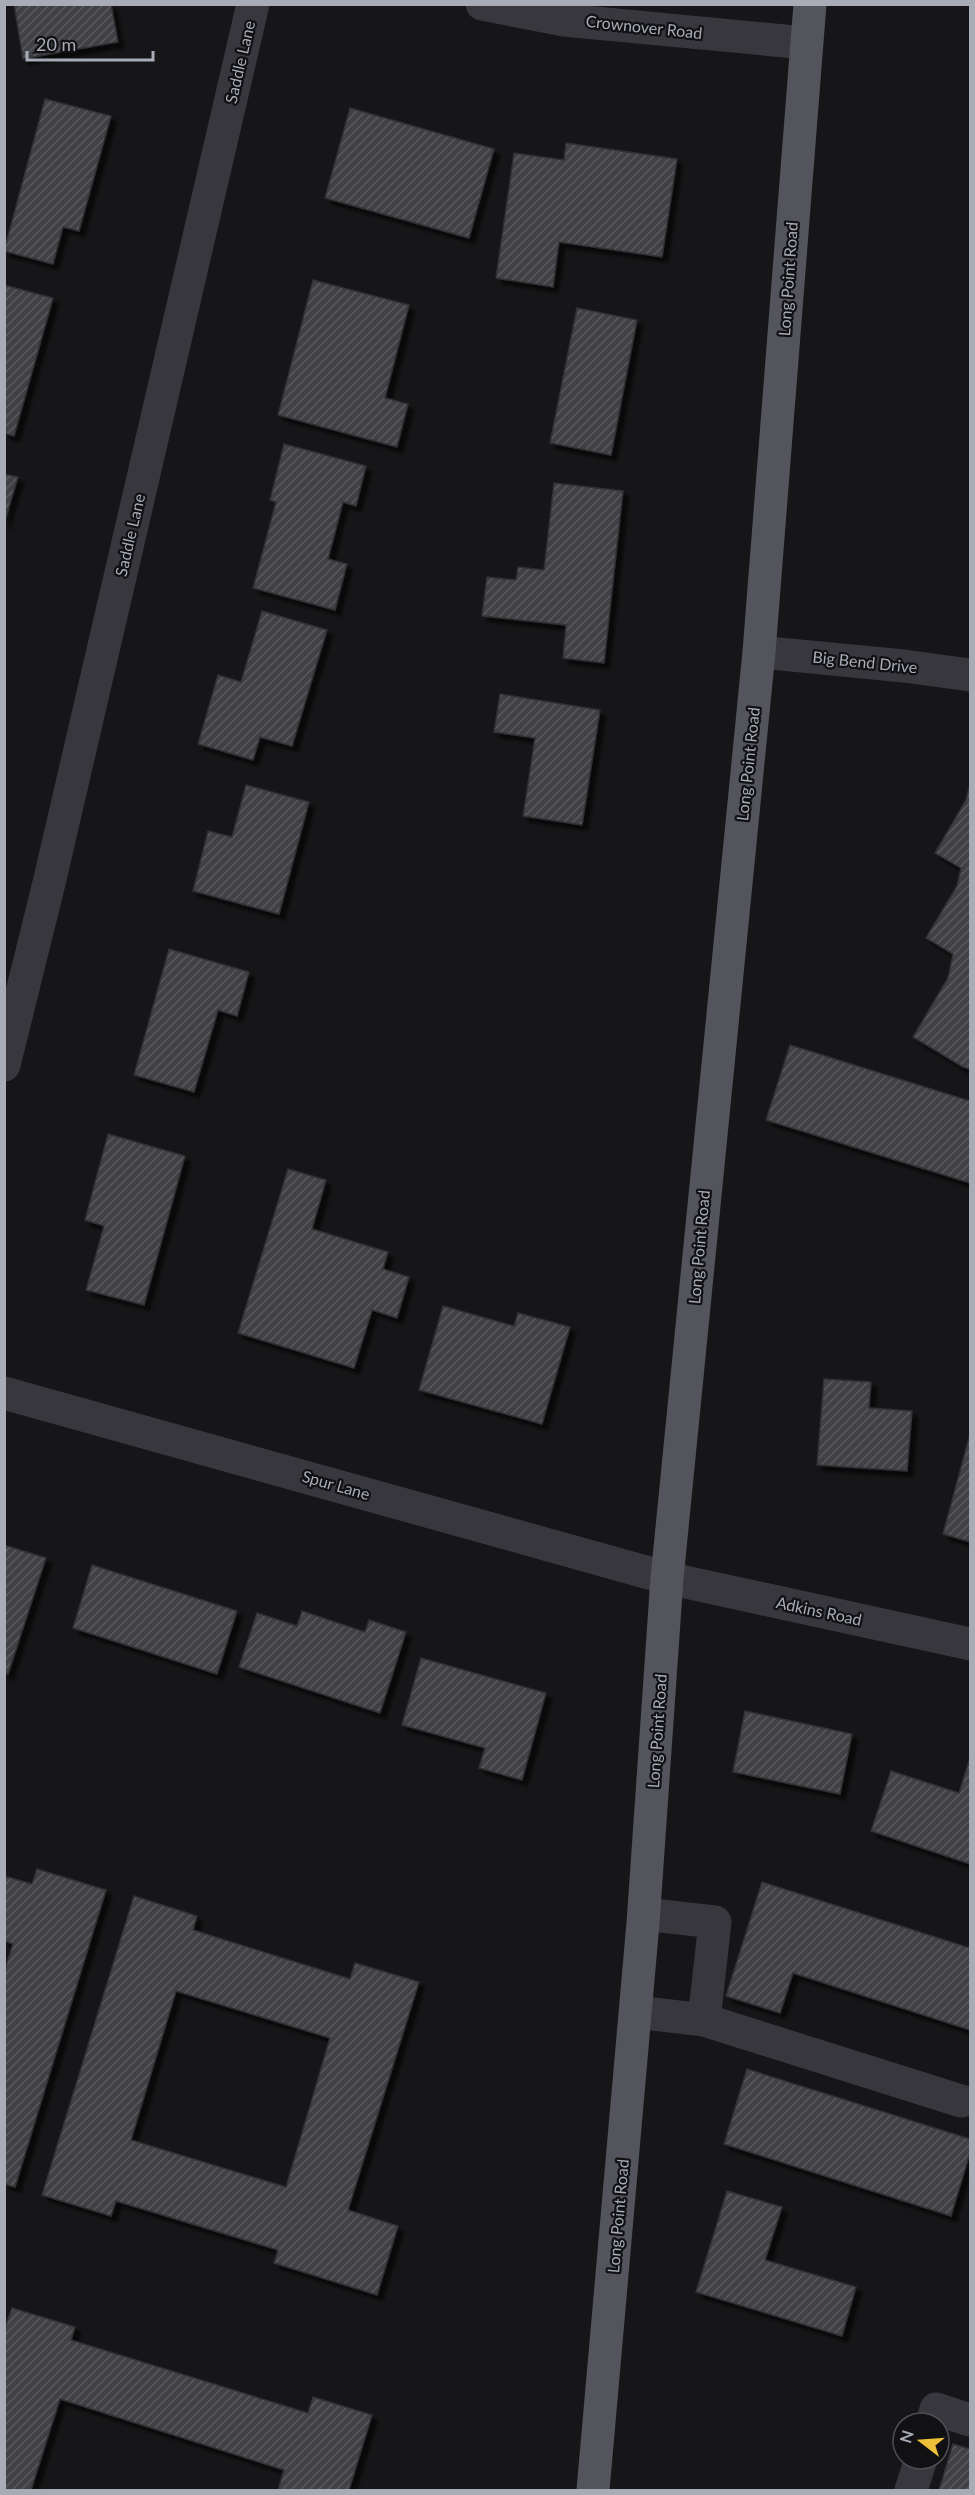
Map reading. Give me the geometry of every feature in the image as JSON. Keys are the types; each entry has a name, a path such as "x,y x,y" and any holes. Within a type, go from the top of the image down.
{"main road":[{"name":"Long Point Road","path":"593,2490 644,1914 667,1578 759,652 810,4"}],"street":[{"name":"Saddle Lane","path":"4,1065 49,883 253,4"},
{"name":"Crownover Road","path":"482,4 564,20 806,43"},
{"name":"Big Bend Drive","path":"759,652 970,675"},
{"name":"Spur Lane","path":"4,1393 667,1578"},
{"name":"Adkins Road","path":"667,1578 970,1644"},
{"path":"644,1914 715,1922 704,2020"},
{"path":"636,2012 704,2020 962,2101"},
{"path":"951,2414 970,2420"},
{"path":"911,2490 917,2471"}],"building":[{"path":"14,4 111,4 118,42 23,59"},
{"path":"45,99 111,116 79,231 63,227 53,264 4,251"},
{"path":"350,108 494,149 469,238 325,198"},
{"path":"566,143 677,159 662,257 559,242 553,287 496,278 514,153 564,160"},
{"path":"313,280 409,305 385,398 408,404 397,447 278,415"},
{"path":"4,285 53,298 14,436 4,433"},
{"path":"577,308 637,320 611,455 550,443"},
{"path":"284,444 366,466 356,506 343,502 328,559 347,564 335,610 253,588 276,502 270,500"},
{"path":"4,474 18,477 4,524"},
{"path":"554,483 623,491 604,663 563,658 566,625 482,616 487,577 516,580 518,567 544,570"},
{"path":"262,611 327,630 292,746 260,737 253,760 198,744 218,675 241,682"},
{"path":"500,694 600,710 582,825 523,816 535,738 494,732"},
{"path":"246,785 309,802 279,914 193,891 208,831 232,837"},
{"path":"969,788 970,1069 913,1037 948,978 953,954 926,938 957,886 961,868 935,853 966,800"},
{"path":"169,949 249,972 237,1016 218,1010 194,1092 134,1075"},
{"path":"790,1045 970,1101 970,1183 766,1120"},
{"path":"108,1134 185,1156 144,1305 86,1290 104,1226 85,1220"},
{"path":"288,1169 326,1180 312,1229 388,1252 383,1269 409,1277 397,1318 372,1310 354,1368 238,1333"},
{"path":"443,1306 514,1326 518,1313 570,1327 542,1424 419,1390"},
{"path":"824,1379 871,1382 869,1408 912,1411 907,1471 817,1465"},
{"path":"970,1434 970,1542 943,1534"},
{"path":"4,1545 46,1558 8,1674 4,1673"},
{"path":"92,1565 237,1611 217,1674 73,1628"},
{"path":"302,1611 365,1632 369,1620 406,1632 380,1713 239,1667 257,1613 297,1626"},
{"path":"421,1658 546,1693 522,1780 479,1768 485,1748 402,1725"},
{"path":"745,1711 852,1734 840,1794 733,1772"},
{"path":"970,1758 970,1864 871,1831 891,1771 959,1793"},
{"path":"37,1869 106,1890 15,2187 4,2184 4,1972 13,1944 4,1941 4,1876 32,1884"},
{"path":"762,1882 970,1948 970,2030 793,1973 780,2013 726,1996"},
{"path":"134,1896 197,1916 193,1930 350,1979 355,1963 419,1982 348,2210 398,2226 377,2295 274,2263 278,2250 116,2201 111,2216 42,2195","holes":["176,1991 330,2038 286,2187 131,2140"]},
{"path":"747,2069 970,2139 970,2153 951,2216 724,2144"},
{"path":"727,2191 782,2207 765,2260 856,2287 842,2336 696,2292"},
{"path":"12,2308 75,2327 71,2340 308,2413 313,2397 372,2415 349,2490 278,2490 284,2470 60,2399 31,2490 4,2490 4,2331"},
{"path":"953,2444 970,2449 970,2490 939,2490 945,2471 951,2471"}]}
